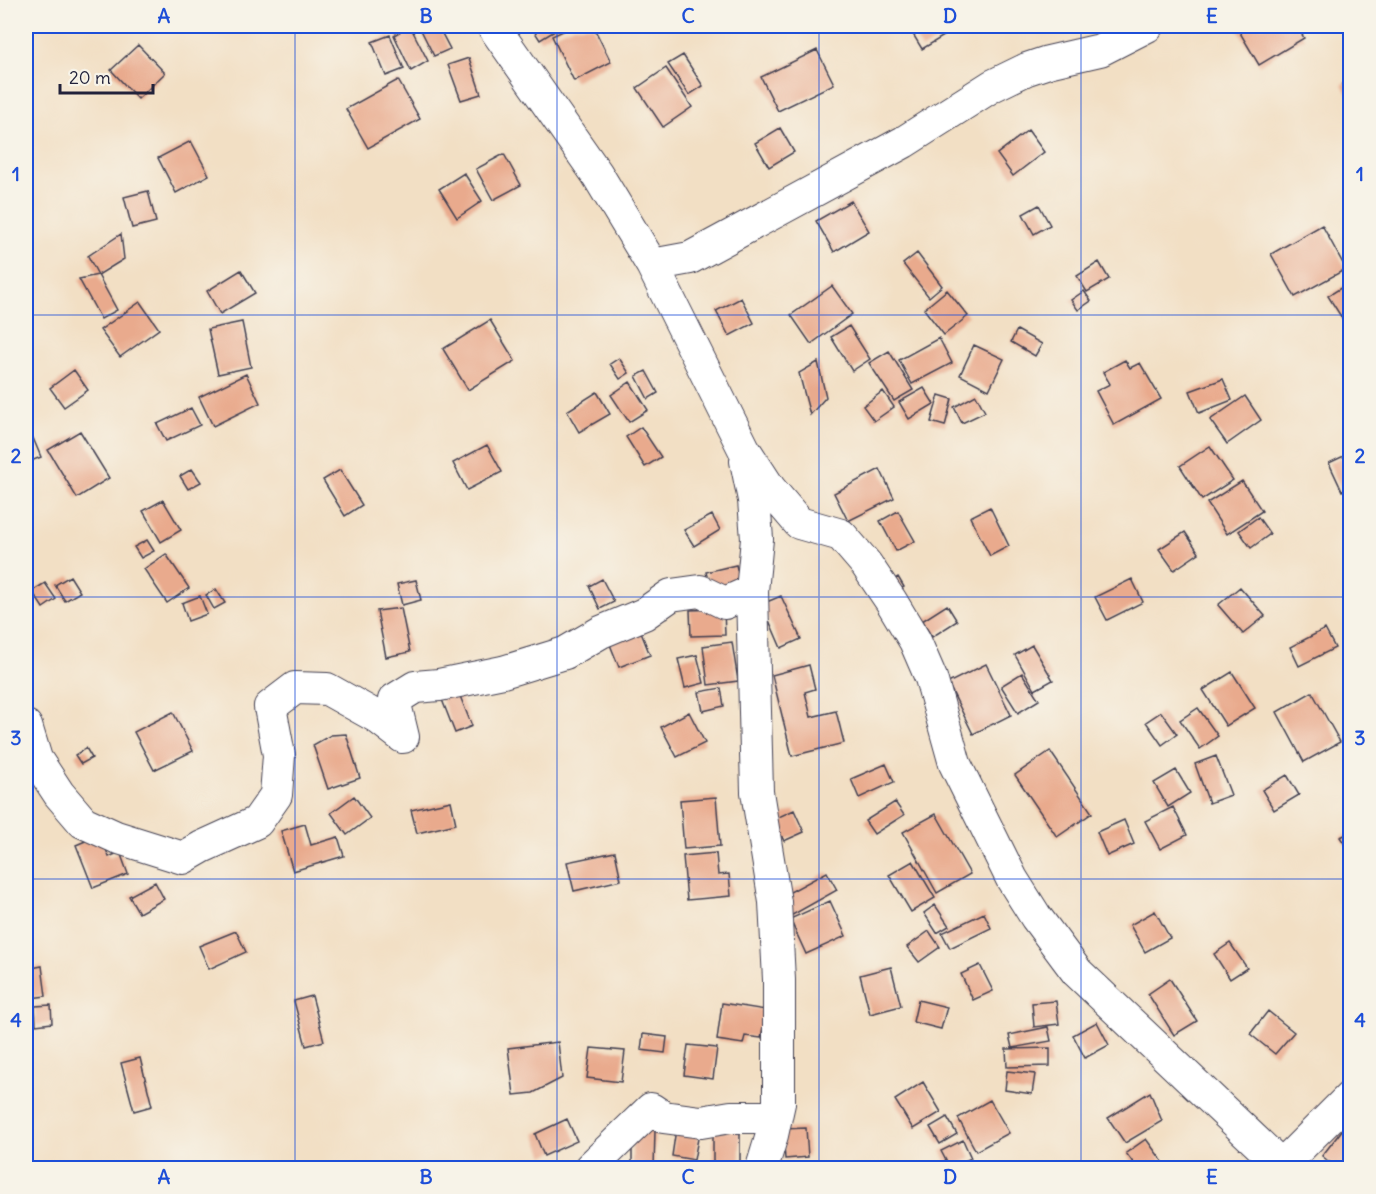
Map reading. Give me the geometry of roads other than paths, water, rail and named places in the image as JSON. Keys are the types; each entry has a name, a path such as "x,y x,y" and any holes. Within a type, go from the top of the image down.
{"street":[{"path":"493,26 597,174 652,265 744,449 770,489 798,524 841,535 866,564 915,640 932,678 955,764 1012,879 1062,955 1116,1011 1282,1167 1350,1097"},
{"path":"652,265 690,258 904,142 992,86 1027,69 1100,50 1147,26"},
{"path":"744,449 754,500 757,538 752,591 757,792 775,902 779,980 780,1075 776,1117 762,1168"},
{"path":"26,726 36,759 59,794 83,822 116,837 183,858 257,822 276,795 279,755 270,707 295,688 327,689 377,717 403,737 394,700 415,687 439,685 503,672 565,653 601,632 644,614 671,595 699,591 725,603 752,591"},
{"path":"590,1168 651,1109 663,1117 701,1122 731,1117 776,1117"}]}
